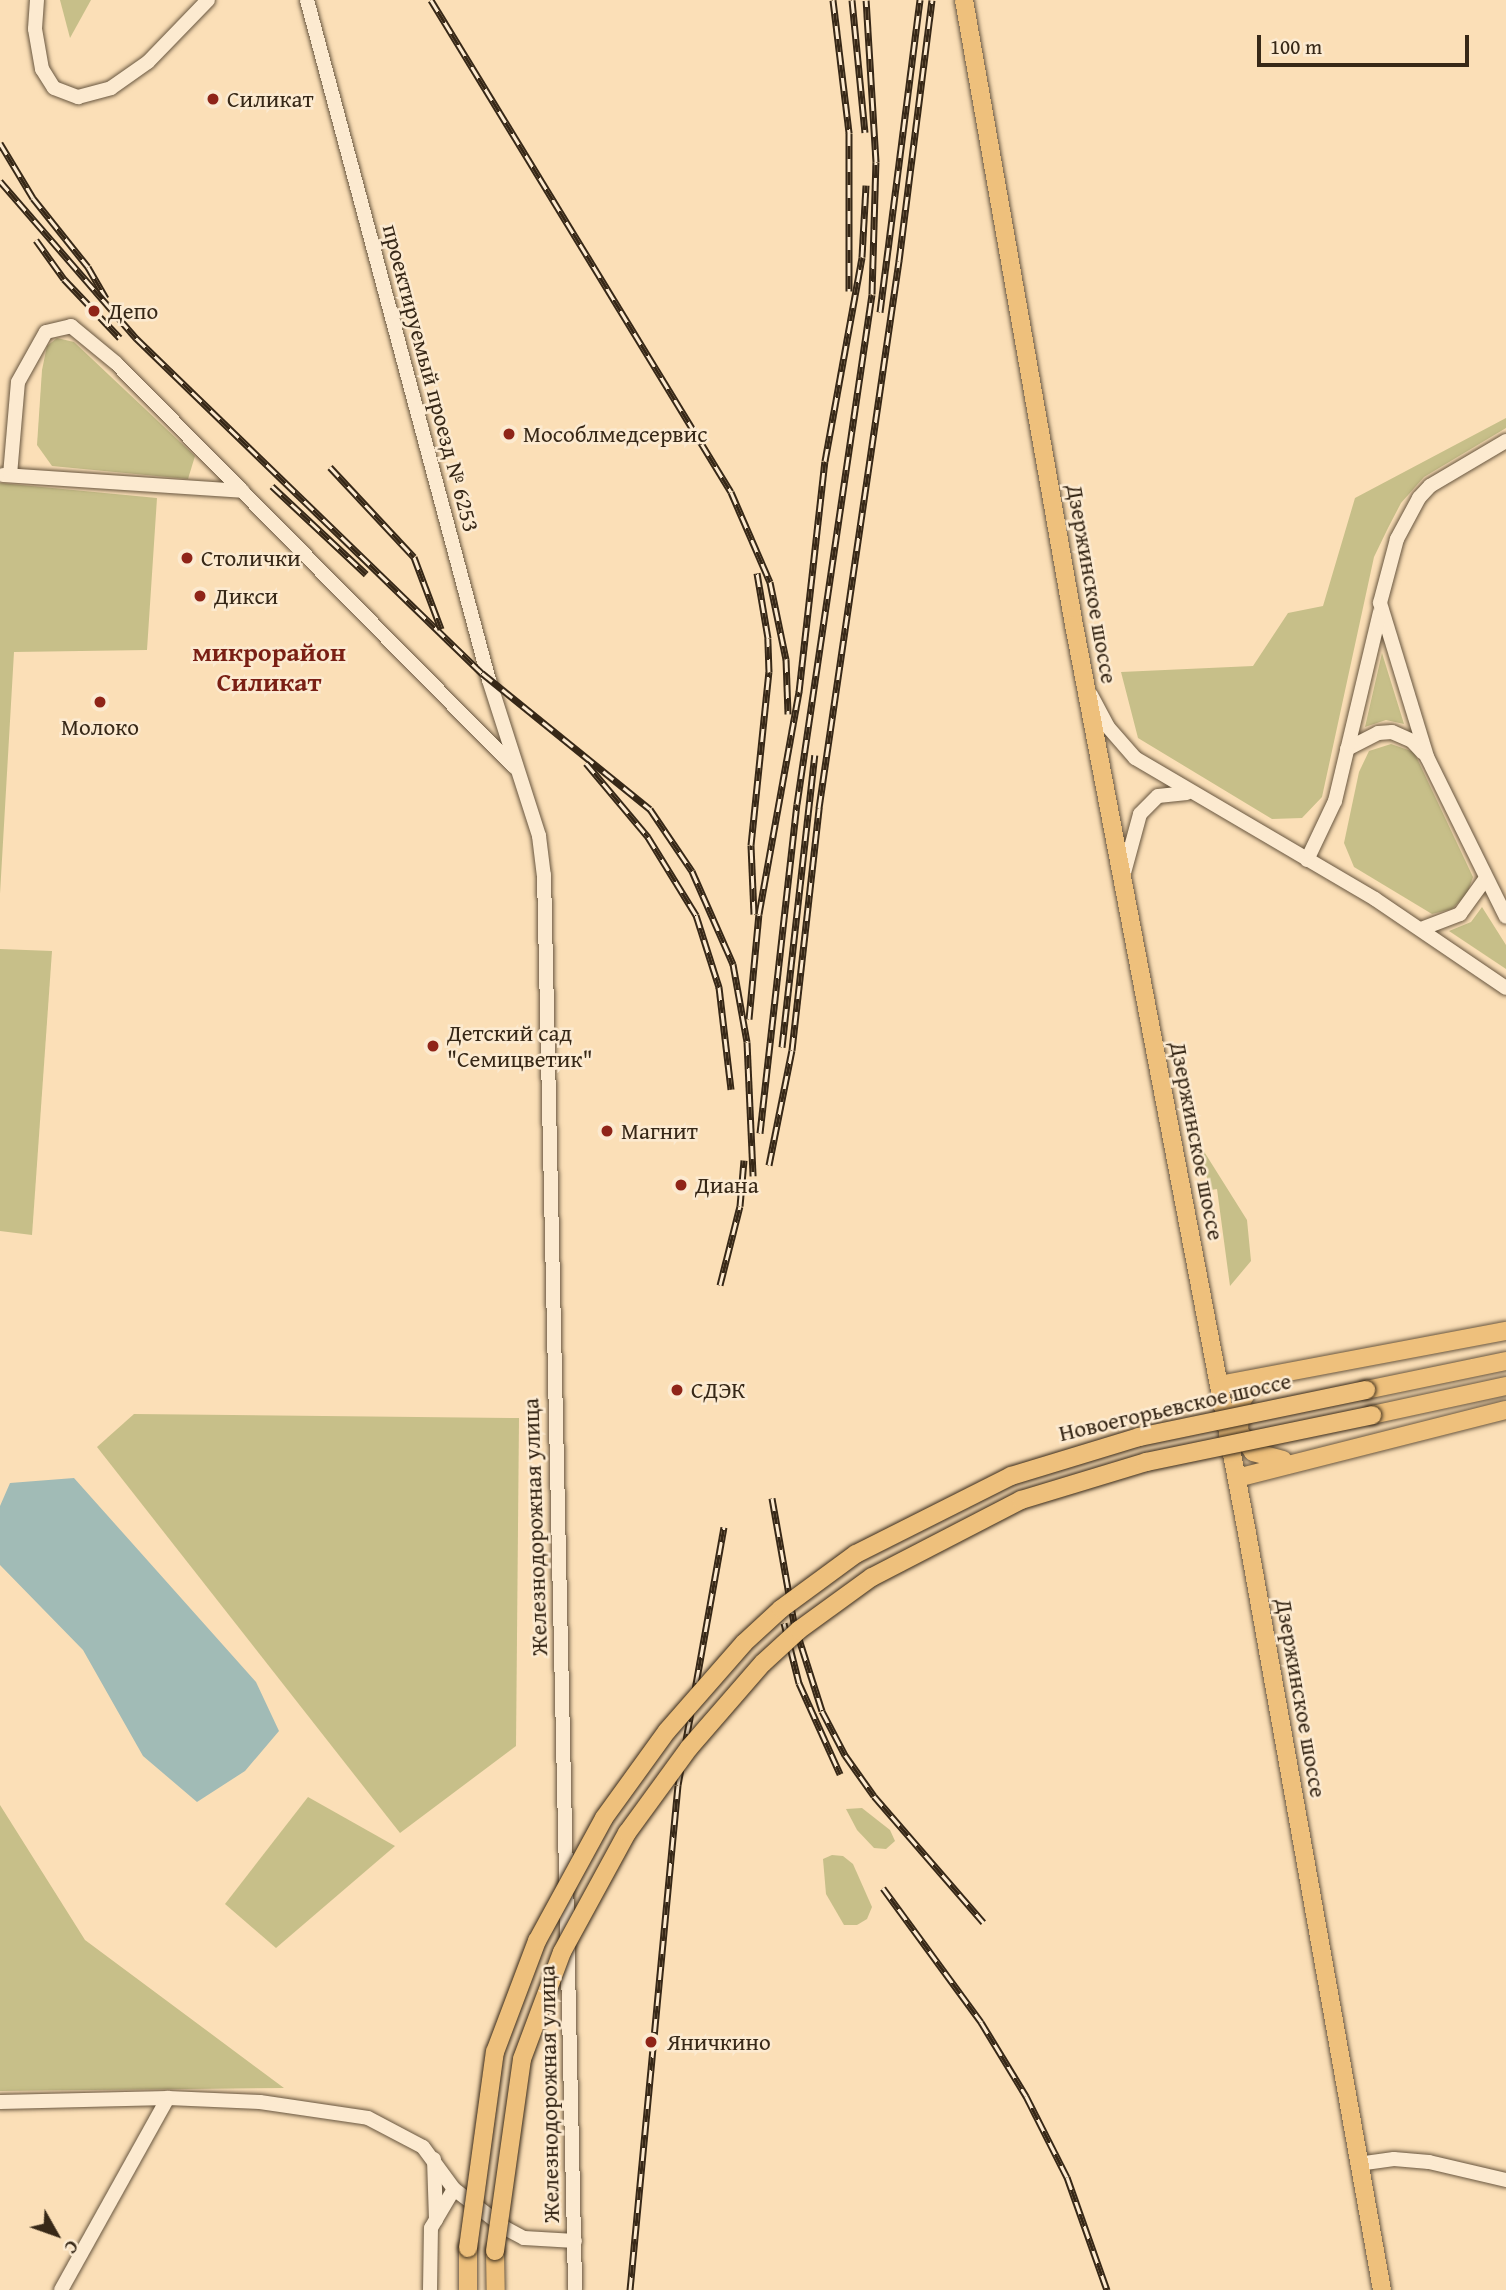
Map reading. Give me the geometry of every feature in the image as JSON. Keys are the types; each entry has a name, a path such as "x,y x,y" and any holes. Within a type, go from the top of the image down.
{"main road":[{"name":"Дзержинское шоссе","path":"964,0 1083,674 1237,1478 1382,2290"},
{"path":"1219,1385 1506,1331"},
{"name":"Новоегорьевское шоссе","path":"468,2290 468,2249 495,2052 537,1941 575,1864 612,1806 696,1695 753,1634 810,1586 856,1554 1011,1476 1139,1437 1506,1361"},
{"path":"1298,1370 1251,1386 1241,1402 1237,1422 1247,1446 1265,1459 1311,1459"},
{"name":"Новоегорьевское шоссе","path":"496,2290 495,2251 522,2059 562,1952 599,1877 689,1748 763,1663 799,1630 872,1577 1021,1500 1146,1462 1506,1387"},
{"path":"1237,1478 1506,1410"}],"street":[{"path":"37,0 35,29 42,69 54,88 78,97 111,88 148,62 208,0"},
{"name":"проектируемый проезд № 6253","path":"307,0 390,323 515,768"},
{"path":"242,491 5,475 18,382 46,332 71,326 108,356 242,491 515,768"},
{"path":"1307,860 1335,801 1381,611 1389,561 1419,498 1430,486 1506,442"},
{"path":"1381,611 1427,757 1506,917"},
{"path":"1083,674 1108,727 1135,758 1188,793 1307,860 1421,929 1506,988"},
{"path":"1347,749 1378,733 1392,732 1412,741 1427,757"},
{"name":"Железнодорожная улица","path":"515,768 539,836 544,875 575,2290"},
{"path":"1123,880 1140,814 1158,796 1188,793"},
{"path":"1421,929 1460,914 1486,878"},
{"path":"0,2102 168,2098 298,2104 368,2118 408,2138 433,2158 454,2189 505,2228 524,2238 575,2241"},
{"path":"61,2290 168,2098"},
{"path":"433,2158 436,2220"},
{"path":"1358,2164 1394,2159 1430,2162 1506,2180"},
{"path":"430,2290 432,2228 454,2189"}],"shaded area":[{"path":"60,0 91,0 70,38"},
{"path":"57,338 74,342 195,456 188,479 52,466 37,445 42,370 47,346"},
{"path":"1506,418 1506,428 1424,477 1401,503 1388,528 1374,557 1322,797 1302,818 1272,819 1138,738 1121,672 1253,666 1288,613 1323,606 1355,498"},
{"path":"0,483 157,498 147,650 14,652 0,894"},
{"path":"1382,653 1404,724 1386,720 1365,727"},
{"path":"1391,744 1414,752 1473,877 1467,894 1452,909 1432,914 1354,867 1344,843 1359,772 1369,751"},
{"path":"1482,907 1506,945 1506,969 1449,931 1471,922"},
{"path":"0,949 52,951 32,1235 0,1231"},
{"path":"1193,1134 1247,1220 1251,1261 1230,1286 1217,1189 1211,1190"},
{"path":"134,1414 519,1418 516,1746 400,1833 97,1447"},
{"path":"308,1797 395,1846 276,1948 225,1904"},
{"path":"0,1805 85,1940 284,2088 0,2091"},
{"path":"862,1808 890,1830 895,1841 886,1849 874,1848 857,1830 846,1809"},
{"path":"832,1855 843,1856 853,1864 872,1907 867,1919 857,1925 844,1925 826,1894 823,1859"}],"water":[{"path":"74,1478 256,1682 279,1731 245,1771 197,1802 143,1756 83,1650 0,1565 0,1506 10,1483"}],"railway":[{"path":"431,0 731,492 770,582 786,659 788,714"},
{"path":"833,0 849,133 849,291"},
{"path":"852,0 865,132"},
{"path":"760,1133 797,804 872,294 876,162 866,0"},
{"path":"880,312 920,0"},
{"path":"769,1165 792,1050 819,808 899,261 932,0"},
{"path":"0,143 33,198 88,267 106,298"},
{"path":"0,181 136,338 482,673 650,809 692,871 733,964 747,1042 753,1176"},
{"path":"749,1019 759,914 799,692 825,461 862,257 866,185"},
{"path":"36,240 64,279 120,338"},
{"path":"330,467 414,557 441,629"},
{"path":"272,486 366,574"},
{"path":"754,914 751,845 769,672 768,638 757,573"},
{"path":"782,1047 815,755"},
{"path":"586,763 648,837 696,915 719,987 731,1089"},
{"path":"720,1285 740,1206 744,1160"},
{"path":"772,1498 794,1623 822,1711 845,1755 874,1796 983,1922"},
{"path":"630,2290 678,1785 724,1527"},
{"path":"784,1623 799,1683 840,1774"},
{"path":"883,1888 981,2022 1026,2096 1067,2177 1107,2290"}],"place":[{"name":"Силикат","path":"213,99"},
{"name":"Депо","path":"94,311"},
{"name":"Мособлмедсервис","path":"509,434"},
{"name":"Столички","path":"187,558"},
{"name":"Дикси","path":"200,596"},
{"name":"Молоко","path":"100,702"},
{"name":"Детский сад \"Семицветик\"","path":"433,1046"},
{"name":"Магнит","path":"607,1131"},
{"name":"Диана","path":"681,1185"},
{"name":"СДЭК","path":"677,1390"},
{"name":"Яничкино","path":"651,2042"}],"district":[{"name":"микрорайон Силикат","path":"269,667"}]}
